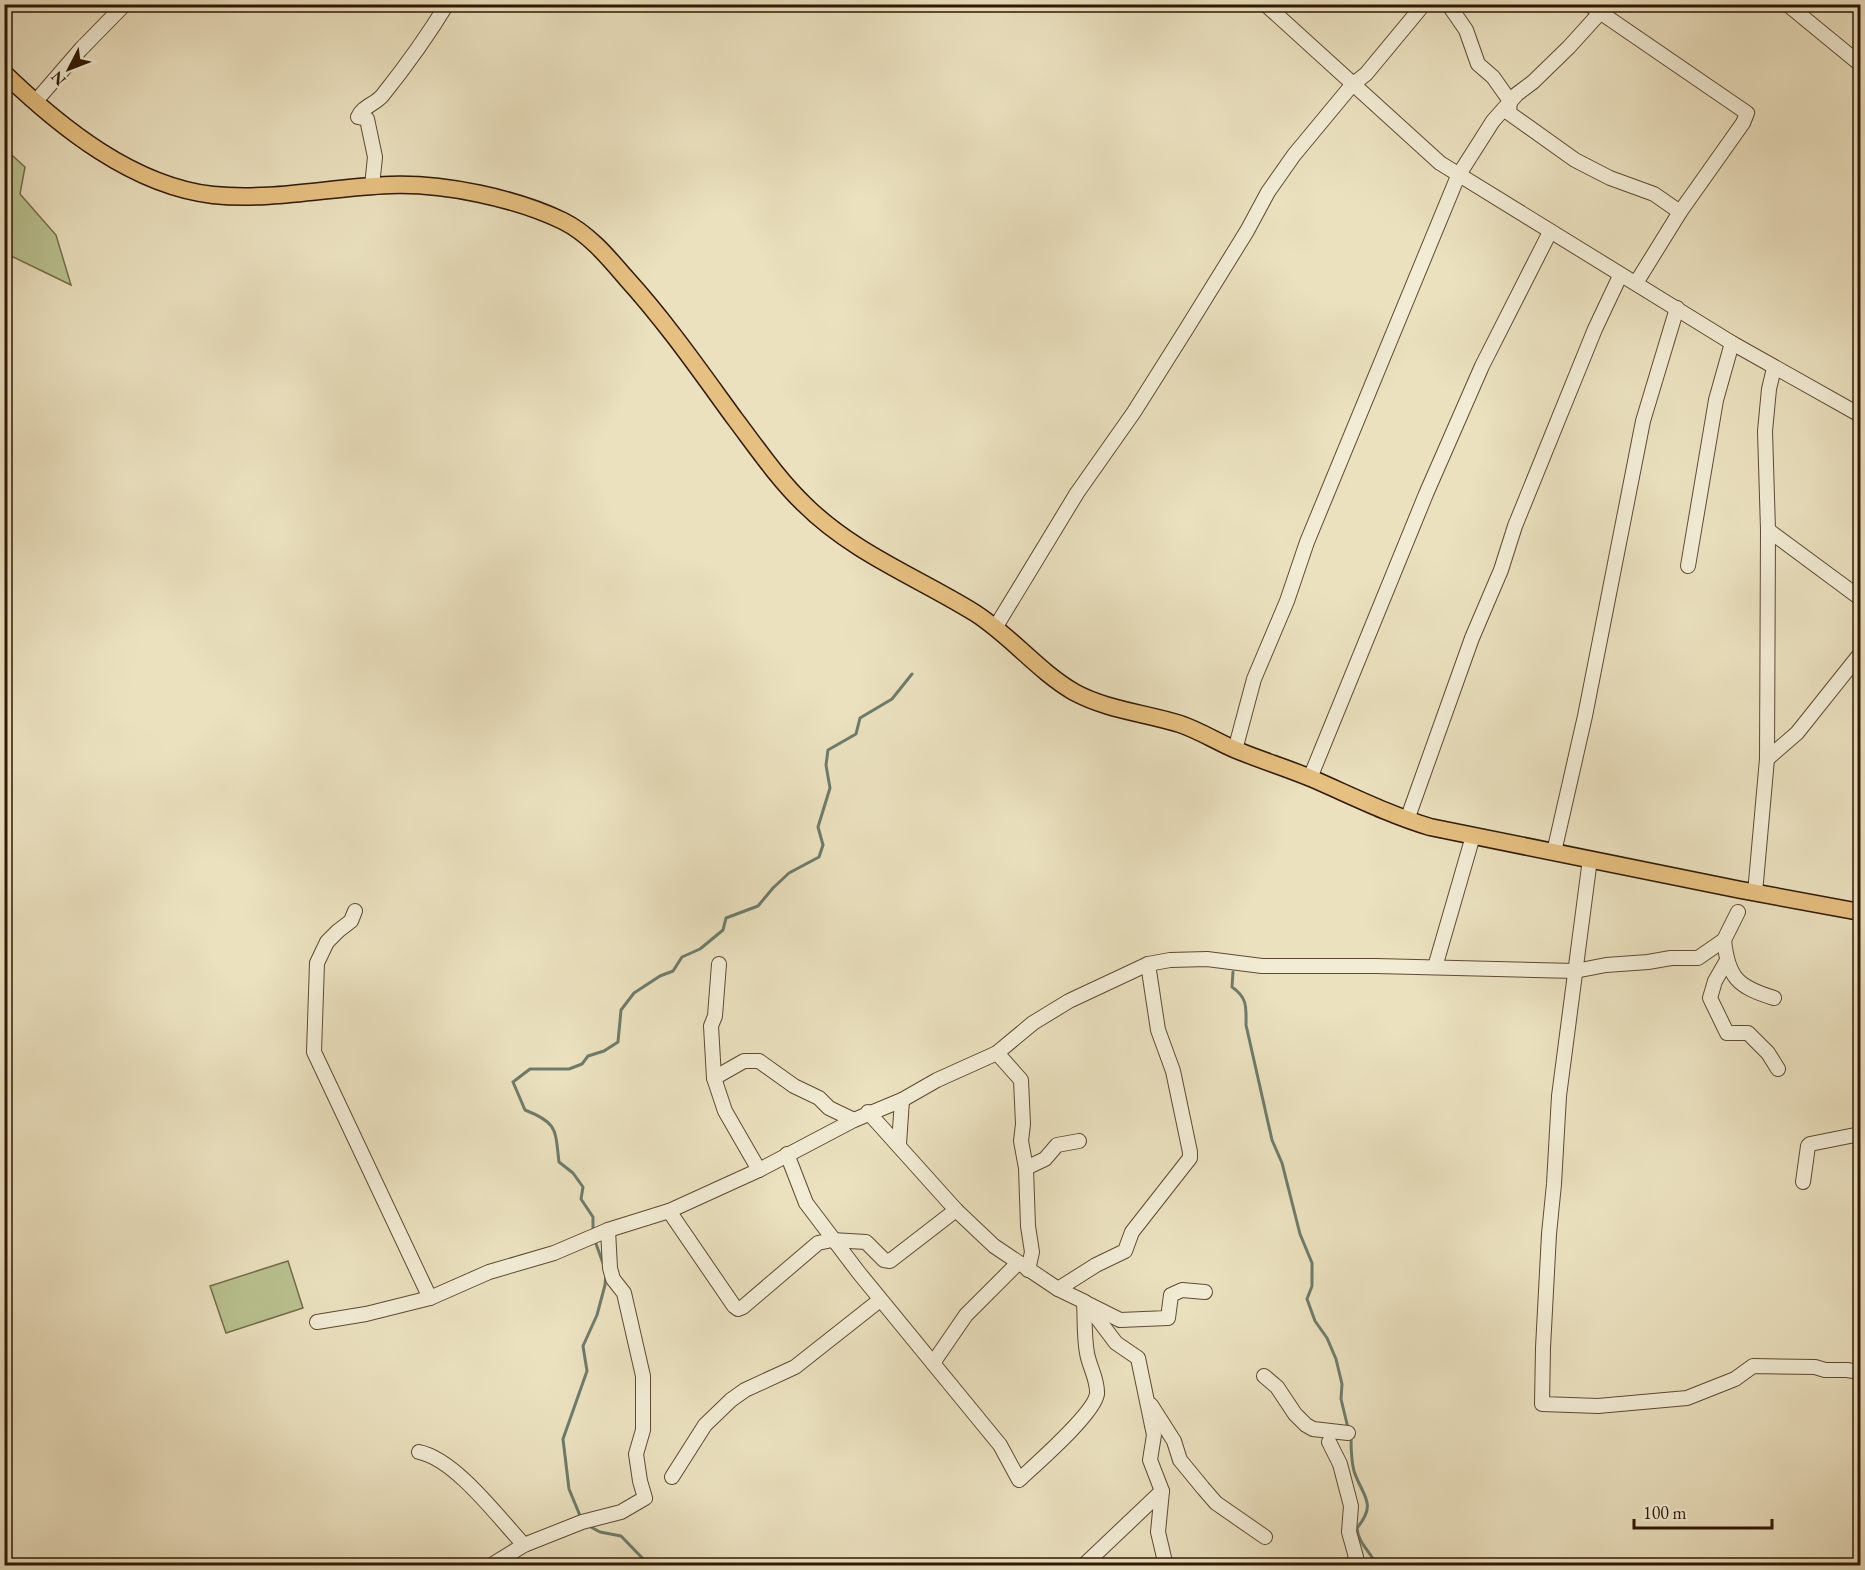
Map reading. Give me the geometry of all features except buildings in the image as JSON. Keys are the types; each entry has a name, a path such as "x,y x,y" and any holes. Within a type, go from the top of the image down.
{"main road":[{"path":"4,73 68,128 121,164 166,184 213,195 260,196 311,194 396,185 464,192 526,207 571,225 598,247 655,311 777,475 802,503 834,531 870,555 976,614 1062,685 1079,695 1112,707 1181,725 1235,750 1310,778 1407,820 1473,836 1860,912"}],"street":[{"path":"36,101 124,4"},
{"path":"372,186 375,157 367,119 358,117 359,113 378,99 409,63 447,4"},
{"path":"1265,4 1440,164 1620,276 1774,368 1860,416"},
{"path":"995,628 1077,493 1134,412 1187,328 1247,231 1268,192 1294,155 1352,85 1366,74 1424,4"},
{"path":"1448,4 1466,30 1478,64 1494,77 1510,101 1509,113 1575,160 1610,178 1654,194 1680,212"},
{"path":"1587,4 1604,9 1747,113 1743,123 1680,212 1636,284"},
{"path":"1786,4 1860,64"},
{"path":"1235,750 1254,679 1287,601 1307,542 1458,176 1485,130 1510,101 1533,82 1604,9"},
{"path":"1310,778 1426,494 1482,366 1550,232"},
{"path":"1407,820 1472,638 1501,570 1515,526 1595,330 1620,276"},
{"path":"1554,852 1585,716 1643,421 1677,308"},
{"path":"1688,566 1716,400 1732,343"},
{"path":"1755,893 1767,759 1765,431 1769,389 1774,368"},
{"path":"1767,530 1860,598"},
{"path":"1767,759 1797,733 1860,654"},
{"path":"1435,967 1473,836"},
{"path":"1590,859 1559,1096 1542,1348 1542,1404 1598,1406 1687,1398 1735,1380 1753,1366 1815,1367 1825,1370 1860,1372"},
{"path":"355,911 351,921 327,942 317,963 314,1052 430,1298"},
{"path":"317,1322 366,1314 430,1298 489,1272 554,1253 608,1230 669,1211 759,1170 868,1112 902,1100 937,1080 997,1053 1034,1023 1069,1000 1148,964 1170,960 1207,959 1262,966 1435,967 1575,972 1606,965 1671,958 1698,958 1724,940 1738,912"},
{"path":"1724,940 1726,962 1741,985 1774,998"},
{"path":"1726,962 1715,981 1710,998 1718,1016 1727,1033 1748,1033 1768,1053 1778,1069"},
{"path":"720,964 715,1016 711,1026 714,1078 725,1111 759,1170"},
{"path":"1058,1290 1096,1265 1125,1251 1132,1232 1190,1158 1173,1071 1158,1030 1148,964"},
{"path":"933,1363 966,1316 1023,1267 1032,1252 1028,1226 1026,1168 1020,1141 1023,1124 1021,1080 997,1053"},
{"path":"714,1078 744,1061 759,1061 794,1086 819,1098 830,1108 854,1120"},
{"path":"899,1144 902,1100"},
{"path":"868,1112 956,1210 994,1246 1058,1290 1120,1320 1168,1318 1171,1295 1182,1290 1205,1292"},
{"path":"1803,1182 1810,1144 1860,1134"},
{"path":"1026,1168 1045,1159 1057,1145 1079,1141"},
{"path":"787,1154 806,1203 880,1300 1000,1445 1019,1480 1056,1446 1096,1398 1096,1383 1086,1351 1085,1302"},
{"path":"669,1211 738,1309 818,1243 832,1239 866,1242 884,1260 890,1261 956,1210"},
{"path":"490,1566 524,1545 582,1522 621,1512 645,1498 636,1454 643,1430 643,1376 624,1293 613,1278 610,1268 608,1230"},
{"path":"672,1477 705,1425 732,1400 745,1390 795,1367 880,1300"},
{"path":"1085,1302 1116,1343 1138,1358 1154,1435 1150,1460 1162,1491 1158,1532 1166,1566"},
{"path":"1264,1376 1277,1387 1295,1414 1306,1425 1313,1429 1348,1433"},
{"path":"1145,1396 1174,1441 1180,1460 1203,1488 1216,1503 1265,1537"},
{"path":"1329,1442 1340,1464 1351,1506 1349,1532 1356,1557 1352,1566"},
{"path":"419,1452 430,1454 450,1468 473,1489 524,1545"},
{"path":"1083,1566 1162,1491"}],"green space":[{"path":"4,148 25,167 20,194 56,235 71,285 5,253"},
{"path":"288,1261 303,1308 226,1333 210,1286"}],"waterway":[{"path":"593,1232 593,1217 581,1199 583,1187 573,1173 559,1162 553,1128 544,1119 525,1110 513,1082 530,1069 569,1069 582,1064 588,1056 604,1051 618,1042 621,1010 634,993 660,976 673,971 682,957 700,949 723,930 726,918 758,906 789,873 819,857 823,845 818,827 830,788 826,765 828,750 856,734 860,718 892,699 912,674"},
{"path":"1233,972 1232,987 1241,995 1245,1004 1246,1025 1272,1140 1282,1163 1300,1234 1312,1263 1312,1286 1307,1299 1315,1321 1327,1338 1336,1359 1342,1384 1341,1399 1348,1428"},
{"path":"595,1241 604,1266"},
{"path":"581,1518 569,1489 563,1439 587,1371 583,1346 597,1315 606,1272"},
{"path":"1351,1437 1354,1471 1367,1506 1367,1512 1357,1528 1358,1533 1377,1566"},
{"path":"587,1525 600,1532 621,1536 650,1566"}]}
